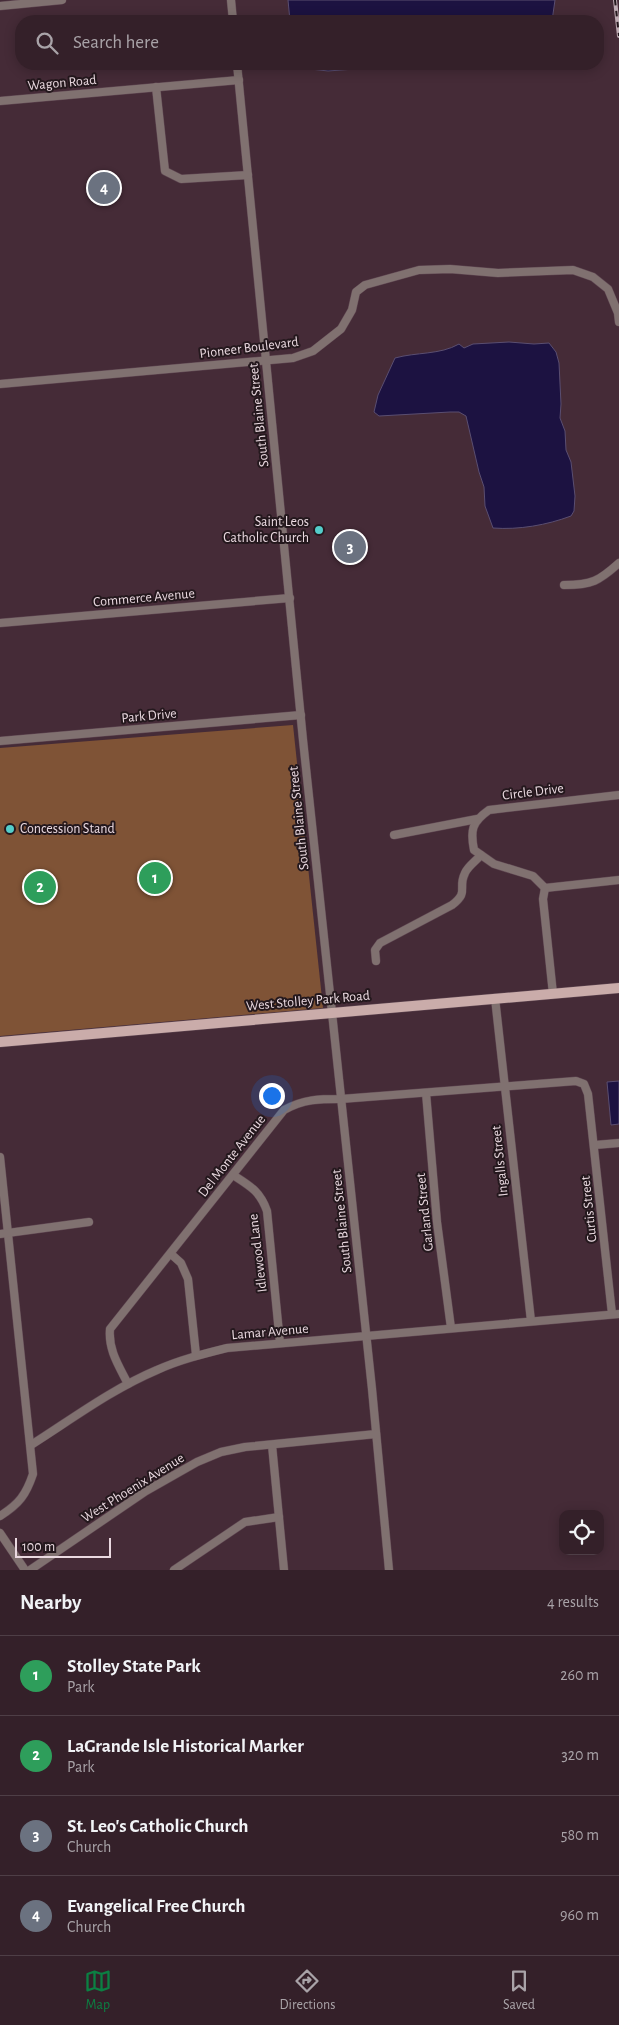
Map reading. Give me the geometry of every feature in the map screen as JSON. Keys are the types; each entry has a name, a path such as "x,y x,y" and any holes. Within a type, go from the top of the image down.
{"main road":[{"name":"West Stolley Park Road","path":"0,1042 619,988"}],"street":[{"path":"0,6 25,2 62,0"},
{"path":"231,0 232,15"},
{"name":"South Blaine Street","path":"238,70 301,715 390,1570"},
{"name":"Wagon Road","path":"0,101 239,80"},
{"path":"156,87 165,171 181,179 248,175"},
{"name":"Pioneer Boulevard","path":"0,384 293,358 313,351 340,329 352,310 356,292 365,285 419,270 498,273 573,270 593,277 608,289 618,313 619,322"},
{"path":"564,585 584,585 603,578 619,563"},
{"name":"Commerce Avenue","path":"0,623 290,598"},
{"name":"Park Drive","path":"0,741 301,715"},
{"name":"Circle Drive","path":"394,835 477,818 488,810 619,795"},
{"path":"477,818 472,829 474,850 494,864 533,876 545,888"},
{"path":"376,961 375,950 380,943 452,905 461,898 463,890 462,880 466,871 481,856"},
{"path":"545,888 619,880"},
{"path":"545,888 543,899 553,994"},
{"name":"Ingalls Street","path":"495,998 530,1321"},
{"name":"Del Monte Avenue","path":"128,1384 113,1353 109,1340 110,1329 284,1110 298,1102 318,1099 341,1099 576,1081 584,1084 589,1101"},
{"name":"Garland Street","path":"426,1093 437,1222 451,1328"},
{"name":"Curtis Street","path":"589,1101 616,1314"},
{"path":"594,1145 619,1143"},
{"path":"0,1157 33,1474 27,1492 13,1508 0,1516"},
{"name":"Idlewood Lane","path":"233,1175 254,1189 263,1198 267,1211 280,1343"},
{"path":"0,1234 89,1222"},
{"path":"171,1254 180,1263 188,1279 196,1355"},
{"name":"Lamar Avenue","path":"31,1445 128,1384 157,1370 196,1355 227,1348 616,1314"},
{"name":"West Phoenix Avenue","path":"30,1570 146,1491 198,1462 221,1452 245,1447 376,1434"},
{"path":"272,1445 284,1570"},
{"path":"174,1570 245,1522 278,1517"},
{"path":"0,1533 25,1570"}],"shaded area":[{"path":"288,0 555,0 553,15 289,15"},
{"path":"509,342 549,343 556,352 559,363 560,418 565,431 566,450 571,462 575,496 574,511 571,516 543,524 513,528 493,528 485,506 484,487 466,416 459,412 450,412 379,416 374,412 378,395 395,358 436,352 459,344 464,348 473,344"},
{"path":"293,725 323,1008 0,1036 0,748"},
{"path":"619,1081 619,1124 611,1125 607,1082"}],"railway":[{"path":"615,0 619,36"}],"place":[{"name":"Evangelical Free Church","path":"104,188"},
{"name":"Saint Leos Catholic Church","path":"319,530"},
{"name":"St. Leo's Catholic Church","path":"350,547"},
{"name":"Concession Stand","path":"10,829"},
{"name":"Stolley State Park","path":"155,878"},
{"name":"LaGrande Isle Historical Marker","path":"40,887"}]}
